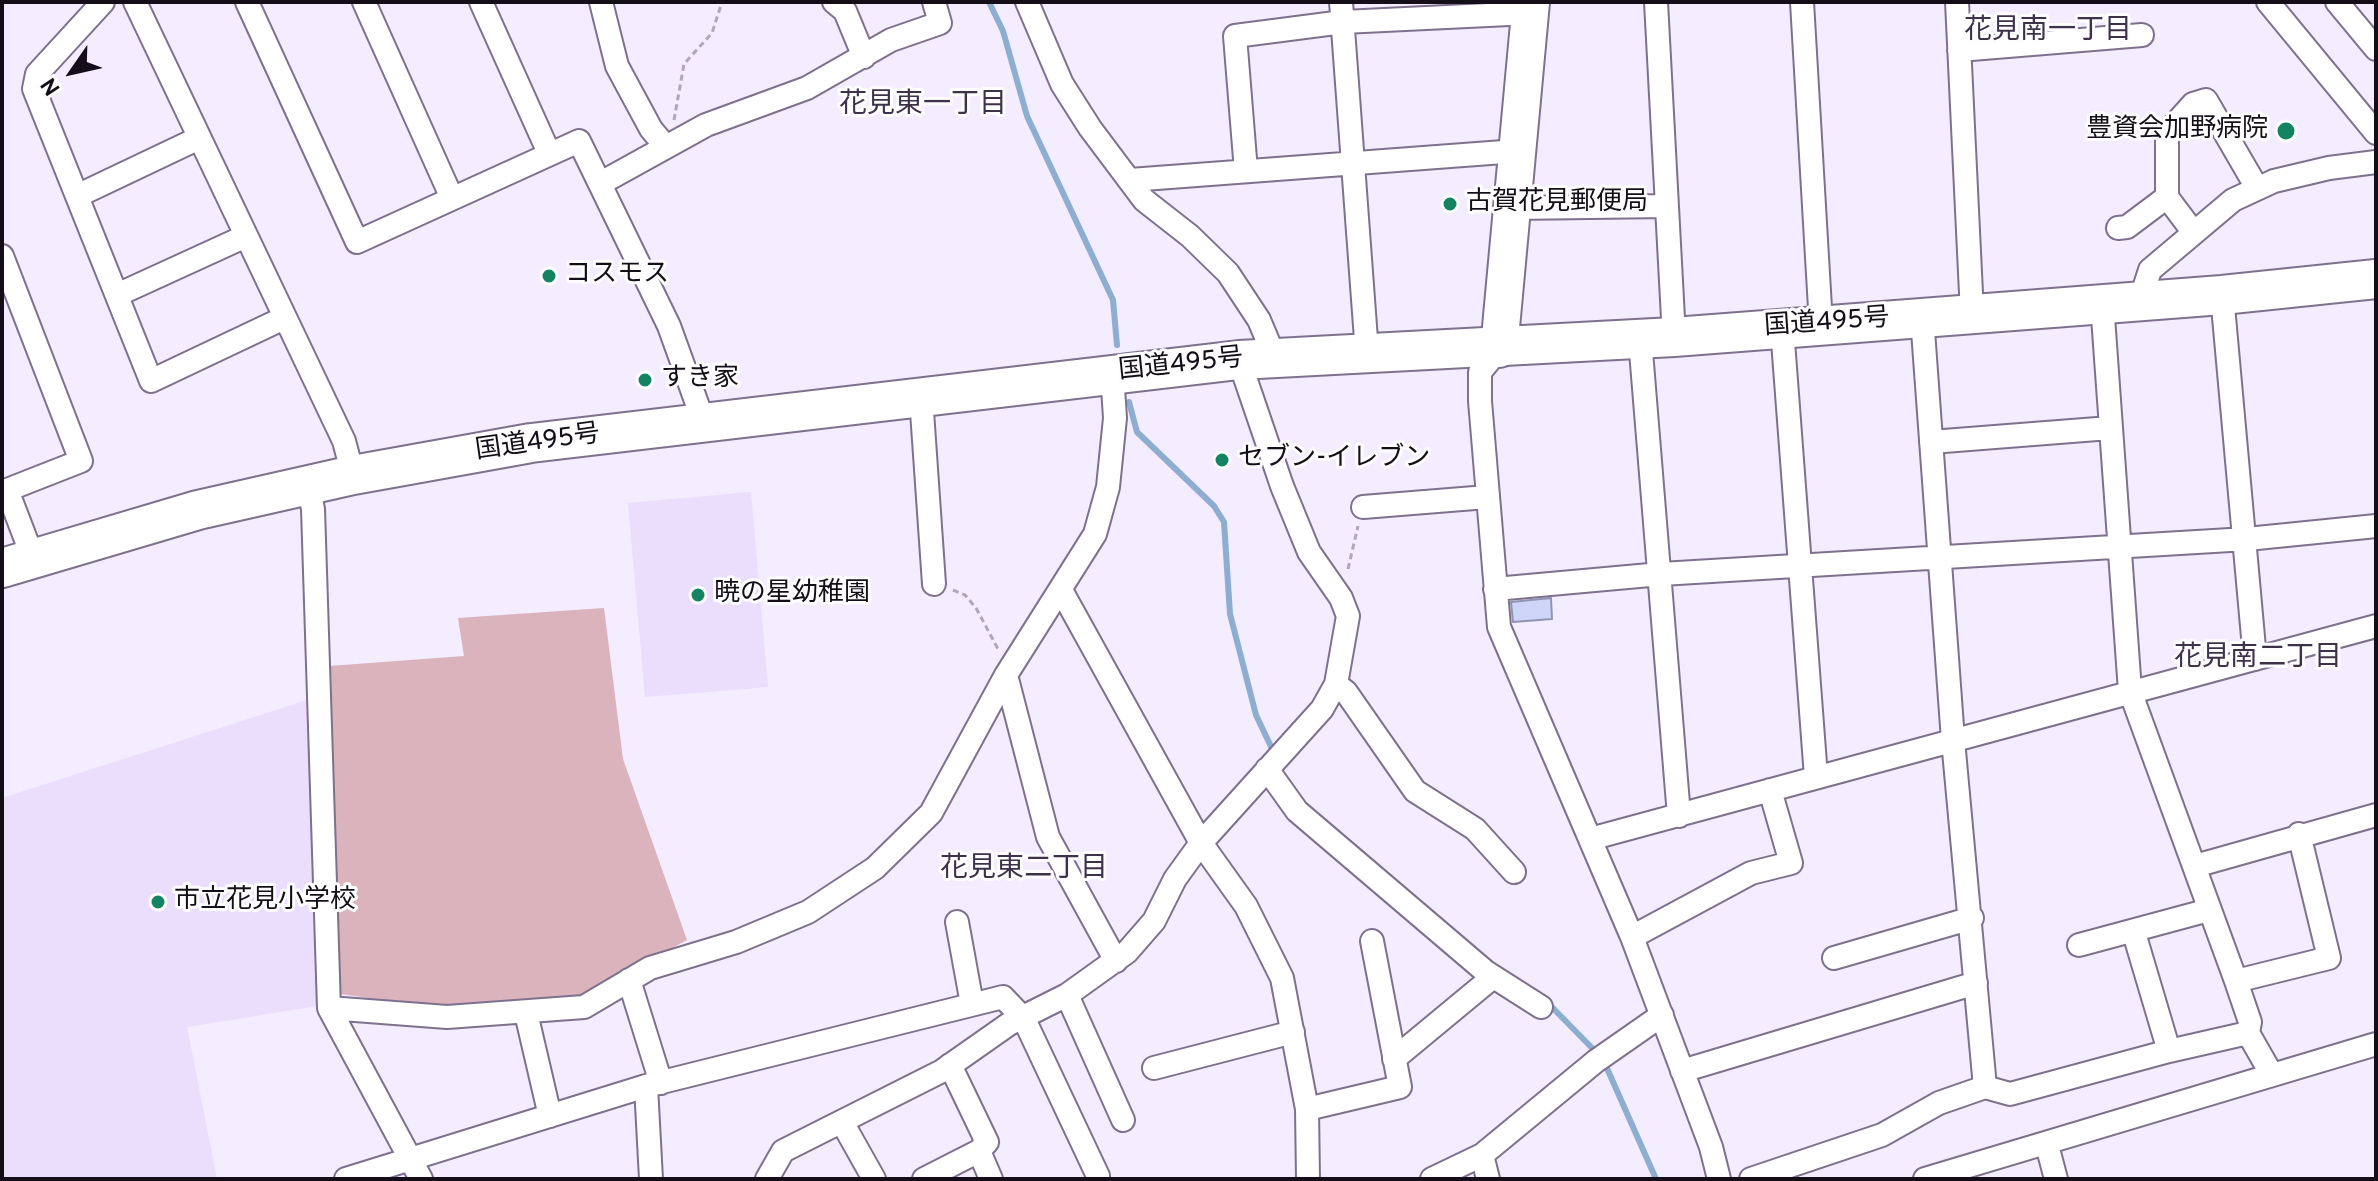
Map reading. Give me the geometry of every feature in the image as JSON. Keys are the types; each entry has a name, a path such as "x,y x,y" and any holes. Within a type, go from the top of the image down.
{"highway":[{"name":"国道495号","path":"18,563 198,510 353,475 531,443 1112,373 1257,359 1499,349 1657,338 2222,295 2376,279"}],"main road":[{"path":"1499,349 1530,8"}],"street":[{"path":"103,2 37,74 34,89 151,381 284,318"},
{"path":"135,2 344,441 353,475"},
{"path":"247,2 357,242 451,196 579,141 669,326 704,423"},
{"path":"364,2 451,196"},
{"path":"481,2 549,153"},
{"path":"601,2 617,66 651,129 666,147"},
{"path":"834,2 845,11 864,57"},
{"path":"601,183 706,125 807,88 891,40 940,23 934,2"},
{"path":"767,1179 783,1151 950,1065 1009,1024 1067,995 1116,961 1154,921 1175,879 1201,843 1322,709 1336,684 1348,616 1341,598 1309,552 1282,486 1257,359 1259,320 1228,273 1190,236 1144,200 1062,84 1027,2"},
{"path":"1656,2 1667,206 1657,338 1661,574 1679,816"},
{"path":"1802,2 1821,325"},
{"path":"1957,2 1972,314"},
{"path":"2268,2 2376,133"},
{"path":"2337,2 2376,49"},
{"path":"1246,171 1235,36 1342,12 1530,8"},
{"path":"1342,12 1367,353"},
{"path":"1959,50 2142,35"},
{"path":"2194,233 2167,197 2167,133 2193,104 2206,100 2257,188"},
{"path":"77,196 199,138"},
{"path":"1130,180 1517,151"},
{"path":"2140,301 2150,270 2233,200 2257,188 2329,168 2376,162"},
{"path":"2118,228 2127,227 2167,197"},
{"path":"1513,208 1667,206"},
{"path":"117,295 246,236"},
{"path":"2,256 81,461 5,486 18,563"},
{"path":"2222,295 2247,539 2255,659"},
{"path":"2102,303 2130,691 2236,981 2250,1022 2248,1033 2272,1075"},
{"path":"1922,317 1953,740 1972,918 1985,1087"},
{"path":"1782,328 1816,777"},
{"path":"1499,349 1480,372 1499,627 1632,937 1719,1179"},
{"path":"329,1008 447,1017 584,1007 650,968 736,942 808,912 875,868 931,813 1006,675 1095,534 1103,512 1115,418 1112,373"},
{"path":"921,397 934,584"},
{"path":"1931,442 2110,428"},
{"path":"308,486 313,509 329,1008 421,1179"},
{"path":"1363,507 1487,497"},
{"path":"1495,589 1661,574 2247,539 2376,526"},
{"path":"1061,590 1201,843 1246,906 1282,978 1307,1109 1308,1179"},
{"path":"1590,839 2376,626"},
{"path":"1006,675 1048,837 1116,961"},
{"path":"1336,684 1346,692 1415,791 1475,829 1514,872"},
{"path":"1267,769 1297,811 1493,977 1541,1007"},
{"path":"1632,937 1751,873 1791,863 1770,790"},
{"path":"2195,866 2299,834 2376,815"},
{"path":"2236,981 2329,958 2299,834"},
{"path":"2079,945 2134,933 2209,910"},
{"path":"1834,958 1972,918"},
{"path":"957,922 972,1004"},
{"path":"2134,933 2169,1051"},
{"path":"1307,1109 1400,1087 1372,941"},
{"path":"1394,1059 1493,977"},
{"path":"629,980 654,1084 651,1179"},
{"path":"1682,1071 1976,983"},
{"path":"1067,995 1123,1120"},
{"path":"346,1179 654,1084 1003,997 1024,1019 1098,1176"},
{"path":"526,1013 550,1116"},
{"path":"1432,1179 1482,1155 1596,1061 1662,1015"},
{"path":"1154,1068 1293,1032"},
{"path":"1751,1179 1882,1135 1939,1103 1985,1087 2010,1094 2248,1033"},
{"path":"1925,1179 1972,1172 2047,1145 2376,1044"},
{"path":"924,1179 979,1151 987,1142 950,1065"},
{"path":"842,1122 874,1179"},
{"path":"2047,1145 2056,1179"},
{"path":"979,1151 991,1179"},
{"path":"1482,1155 1488,1179"}],"path":[{"path":"666,147 684,64 712,33 722,2"},
{"path":"1341,598 1363,507"},
{"path":"934,584 965,595 976,608 998,650 1006,675"}],"shaded area":[{"name":"暁の星幼稚園","path":"751,492 768,687 645,697 628,503"},
{"path":"604,608 623,759 687,940 583,996 440,1008 340,994 329,666 464,656 458,618"},
{"name":"市立花見小学校","path":"307,700 318,1006 187,1027 217,1179 2,1179 2,798"}],"building":[{"path":"1551,598 1552,619 1513,622 1511,602"}],"waterway":[{"path":"989,2 1003,31 1027,116 1113,300 1117,345"},
{"path":"1129,402 1137,432 1214,506 1224,522 1230,614 1256,715 1274,753"},
{"path":"1547,1002 1595,1051"},
{"path":"1606,1066 1656,1179"}],"place":[{"name":"豊資会加野病院","path":"2286,131"},
{"name":"古賀花見郵便局","path":"1450,204"},
{"name":"コスモス","path":"549,276"},
{"name":"すき家","path":"645,380"},
{"name":"セブン-イレブン","path":"1222,460"},
{"name":"暁の星幼稚園","path":"698,595"},
{"name":"市立花見小学校","path":"158,902"}],"district":[{"name":"花見南一丁目","path":"2048,32"},
{"name":"花見東一丁目","path":"923,106"},
{"name":"花見南二丁目","path":"2258,659"},
{"name":"花見東二丁目","path":"1024,870"}]}
